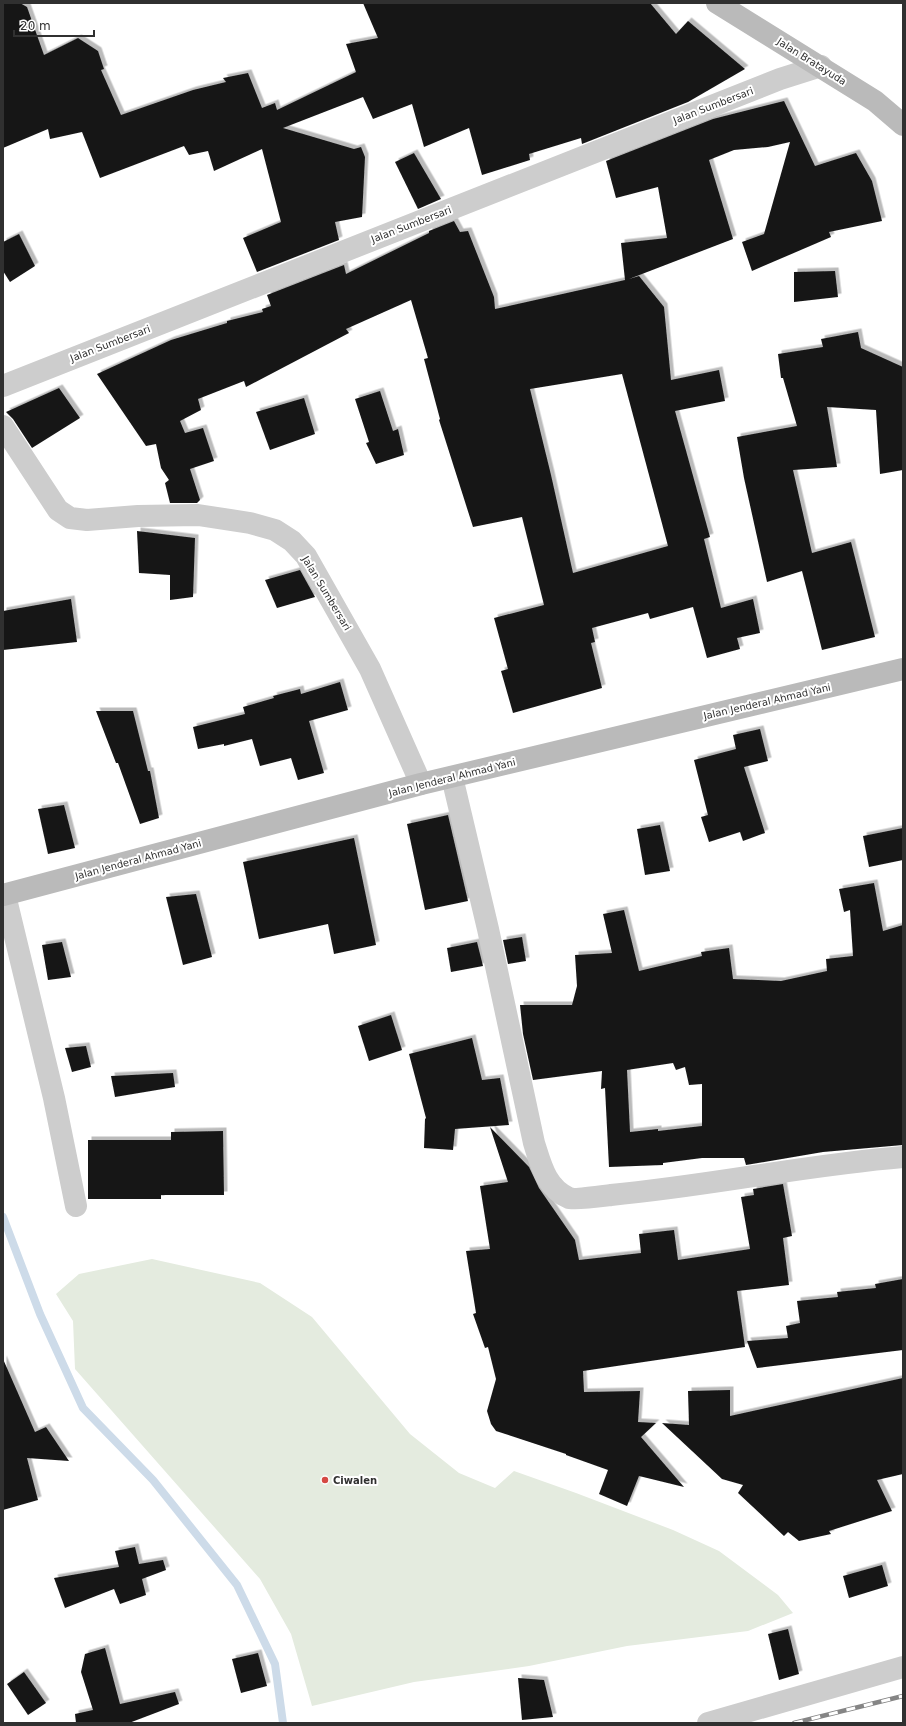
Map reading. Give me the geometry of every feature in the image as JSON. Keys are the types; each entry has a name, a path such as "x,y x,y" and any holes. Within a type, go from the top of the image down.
{"main road":[{"name":"Jalan Bratayuda","path":"717,3 821,66 875,101 903,125"},
{"name":"Jalan Jenderal Ahmad Yani","path":"4,895 421,784 903,669"}],"street":[{"name":"Jalan Sumbersari","path":"3,386 758,87 821,66"},
{"name":"Jalan Sumbersari","path":"3,426 58,510 70,518 87,520 138,516 198,515 250,523 275,530 292,541 306,556 370,670 421,784"},
{"path":"452,777 488,929 534,1143 542,1171 555,1189 570,1199 642,1192 850,1161 903,1157"},
{"path":"4,895 54,1098 76,1206"},
{"path":"708,1723 903,1667"}],"shaded area":[{"name":"Ciwalen","path":"152,1259 260,1283 312,1317 410,1434 459,1473 495,1488 514,1471 673,1530 719,1551 778,1595 793,1613 748,1631 627,1646 529,1666 414,1682 312,1706 291,1634 260,1579 75,1369 73,1321 56,1294 79,1274"}],"building":[{"path":"3,3 20,3 27,7 44,55 78,38 98,51 104,69 101,70 121,115 193,90 226,82 223,78 248,73 262,108 275,103 277,110 356,72 346,44 378,38 363,3 650,3 676,34 688,21 745,69 688,102 582,144 581,138 529,154 530,160 482,175 469,128 424,147 412,104 373,119 363,97 283,128 354,149 361,147 365,157 362,217 335,222 339,240 257,272 243,238 281,222 262,149 214,171 208,151 189,155 184,146 100,178 82,132 50,139 48,129 3,148"},
{"path":"784,101 815,166 856,153 872,181 882,221 829,232 831,237 752,271 742,242 764,234 790,142 768,147 734,150 709,160 733,239 629,279 639,276 664,307 671,380 719,370 725,401 675,411 710,537 704,539 721,608 753,599 760,633 737,638 740,649 707,658 693,607 650,619 648,613 592,628 595,642 591,643 602,688 513,713 501,671 508,669 494,618 544,605 522,517 473,527 439,420 440,419 424,359 428,358 411,300 346,329 349,333 246,387 244,381 198,399 201,410 180,421 185,433 203,428 214,461 190,469 200,500 197,503 170,503 165,483 169,480 161,468 156,444 146,446 97,374 171,340 227,323 227,321 263,312 262,309 271,306 267,295 344,265 346,274 429,233 429,231 454,221 460,232 468,231 494,297 495,309 625,280 621,243 667,238 658,187 616,198 606,161 713,119","holes":["622,374 668,546 573,573 530,389"]},
{"path":"414,153 441,199 418,209 395,162"},
{"path":"19,234 35,266 10,282 3,271 3,242"},
{"path":"835,271 838,297 794,302 794,272"},
{"path":"858,332 861,348 903,367 903,470 880,474 876,410 827,407 837,467 793,470 812,553 851,542 875,637 822,650 802,571 767,582 744,478 737,437 797,426 783,378 781,378 778,354 823,347 821,339"},
{"path":"59,388 80,418 32,448 13,419 6,412"},
{"path":"380,391 393,431 398,429 404,455 376,464 366,443 369,442 355,399"},
{"path":"304,398 315,434 270,450 256,412"},
{"path":"137,531 195,538 193,597 170,600 170,575 139,573"},
{"path":"300,570 315,597 277,608 265,580"},
{"path":"71,599 77,642 3,650 3,611"},
{"path":"340,682 348,710 309,721 324,773 298,780 291,758 260,766 252,739 224,746 224,744 198,749 193,727 245,714 243,707 274,698 273,696 300,689 301,694"},
{"path":"96,711 133,711 148,771 150,771 159,818 140,824 118,763 116,763"},
{"path":"760,729 768,761 744,767 765,833 743,841 740,832 709,842 701,817 708,815 694,760 736,749 733,735"},
{"path":"64,805 75,848 48,854 38,809"},
{"path":"448,815 468,901 425,910 407,824"},
{"path":"660,825 670,871 645,875 637,829"},
{"path":"903,828 903,860 869,867 863,836"},
{"path":"354,838 376,945 334,954 328,924 259,939 243,862"},
{"path":"874,883 883,931 903,925 903,1145 823,1152 746,1165 744,1158 702,1158 663,1163 663,1165 609,1167 605,1088 601,1089 602,1071 533,1080 523,1034 520,1005 572,1005 577,986 575,955 612,953 603,914 624,910 639,971 702,956 701,952 729,948 733,979 781,981 827,971 826,959 853,956 850,910 844,912 839,889","holes":["673,1063 676,1070 685,1067 689,1085 702,1084 702,1126 658,1131 658,1129 630,1132 627,1070"]},
{"path":"196,894 212,957 183,965 166,897"},
{"path":"522,937 526,961 508,964 503,940"},
{"path":"62,942 71,977 48,980 42,945"},
{"path":"477,942 483,966 451,972 447,948"},
{"path":"391,1015 402,1050 369,1061 358,1026"},
{"path":"472,1038 482,1080 500,1078 509,1125 455,1129 453,1150 424,1148 426,1118 409,1054"},
{"path":"86,1046 91,1067 72,1072 65,1048"},
{"path":"173,1073 175,1087 115,1097 111,1076"},
{"path":"490,1127 529,1167 539,1188 575,1240 579,1260 641,1253 639,1234 674,1230 678,1260 750,1249 741,1197 754,1195 753,1189 783,1184 792,1236 783,1238 789,1285 737,1291 745,1347 583,1371 584,1392 640,1391 638,1422 656,1423 641,1437 684,1487 639,1476 627,1506 599,1494 608,1470 566,1454 496,1431 491,1424 487,1411 496,1379 488,1347 485,1348 473,1314 476,1313 466,1251 490,1249 480,1186 508,1182"},
{"path":"223,1131 224,1195 161,1195 161,1199 88,1199 88,1140 171,1140 171,1132"},
{"path":"903,1279 903,1350 757,1368 747,1341 788,1338 786,1326 800,1323 797,1301 838,1297 837,1292 876,1288 875,1284"},
{"path":"3,1359 35,1432 46,1427 69,1461 27,1458 38,1500 3,1510"},
{"path":"903,1378 903,1474 877,1480 892,1511 829,1531 831,1534 799,1541 788,1532 784,1536 738,1493 743,1485 722,1479 662,1423 689,1425 688,1391 730,1390 730,1416"},
{"path":"135,1547 139,1564 163,1560 166,1570 142,1579 146,1595 120,1604 114,1589 65,1608 54,1578 119,1567 115,1551"},
{"path":"882,1565 888,1586 849,1598 843,1576"},
{"path":"788,1629 799,1674 779,1680 768,1634"},
{"path":"105,1648 120,1704 175,1692 179,1704 129,1723 76,1723 75,1714 93,1710 81,1672 85,1654"},
{"path":"258,1653 267,1686 241,1693 232,1659"},
{"path":"24,1672 46,1703 28,1715 7,1684"},
{"path":"518,1678 544,1680 553,1717 522,1720"}],"waterway":[{"path":"3,1217 40,1314 83,1408 153,1480 237,1585 275,1664 283,1723"}],"railway":[{"path":"794,1723 903,1696"}],"place":[{"name":"Ciwalen","path":"325,1480"}]}
